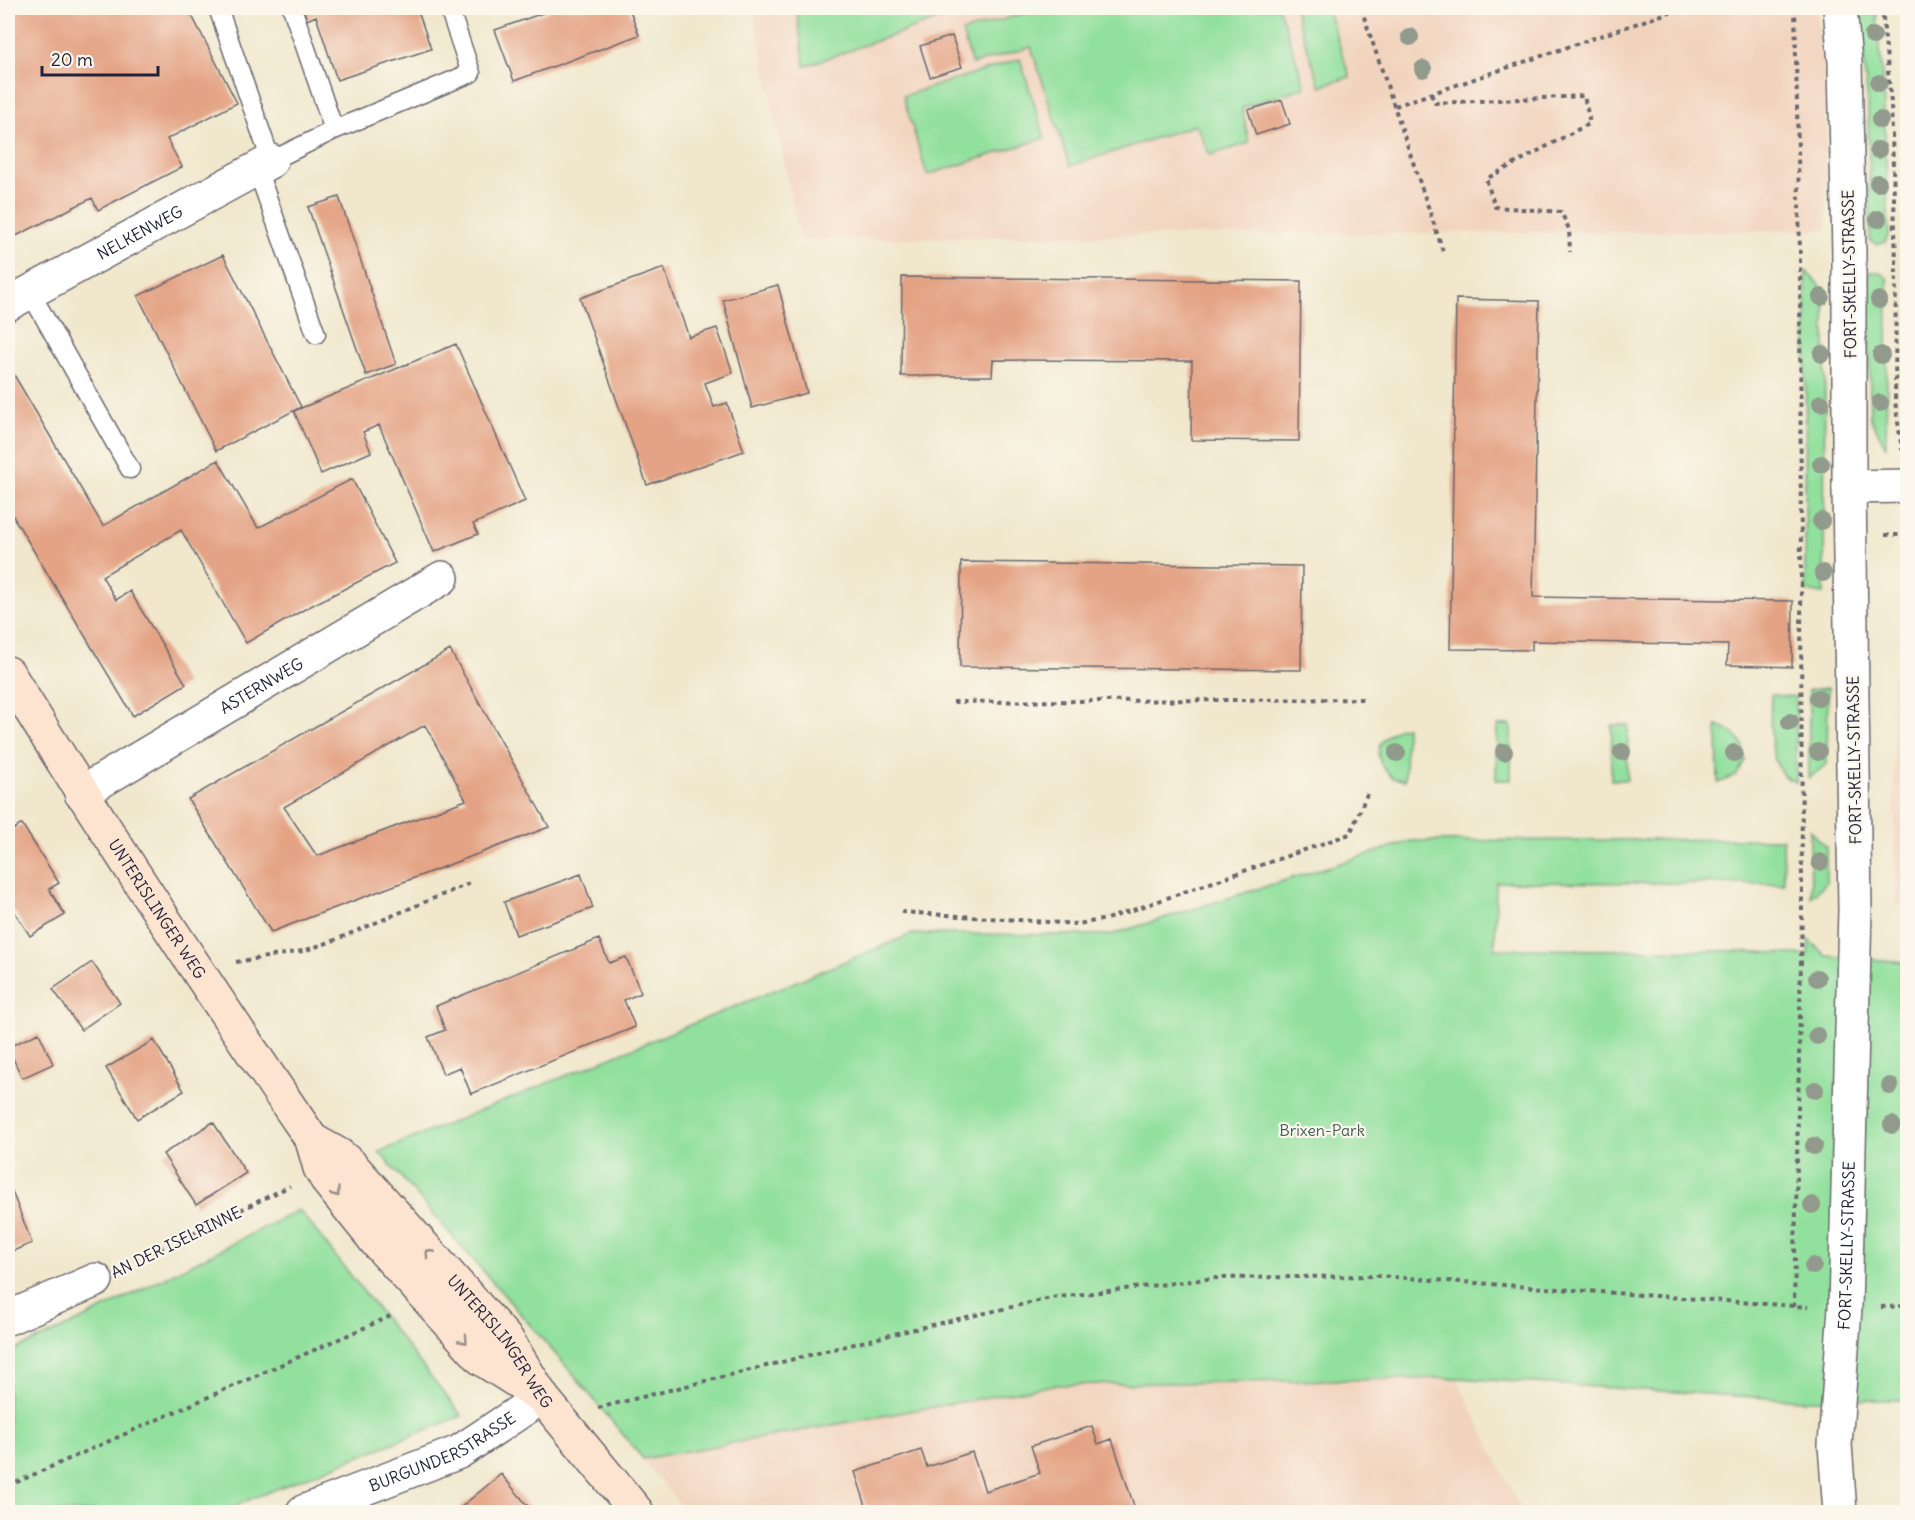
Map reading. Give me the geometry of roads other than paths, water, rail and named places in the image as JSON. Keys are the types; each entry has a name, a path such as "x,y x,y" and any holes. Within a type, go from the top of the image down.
{"street":[{"name":"FORT-SKELLY-STRASSE","path":"1840,8 1845,62 1850,254 1849,487 1855,910 1845,1308 1835,1445 1840,1512"},
{"name":"NELKENWEG","path":"19,298 264,165"},
{"path":"1849,487 1904,486"},
{"name":"ASTERNWEG","path":"81,793 442,578"},
{"name":"UNTERISLINGER WEG","path":"8,674 81,793 316,1154 329,1183 349,1210 482,1359 551,1408"},
{"name":"UNTERISLINGER WEG","path":"316,1154 339,1155 350,1164 507,1340 551,1408"},
{"name":"AN DER ISELRINNE","path":"8,1318 96,1280"},
{"path":"551,1408 637,1512"},
{"name":"BURGUNDERSTRASSE","path":"303,1512 459,1452 551,1408"}],"lane":[{"path":"218,8 316,334"},
{"path":"292,8 334,130"},
{"path":"264,165 334,130 471,73 449,8"},
{"path":"19,298 130,470"}],"park label":[{"name":"Brixen-Park","path":"1322,1130"}]}
